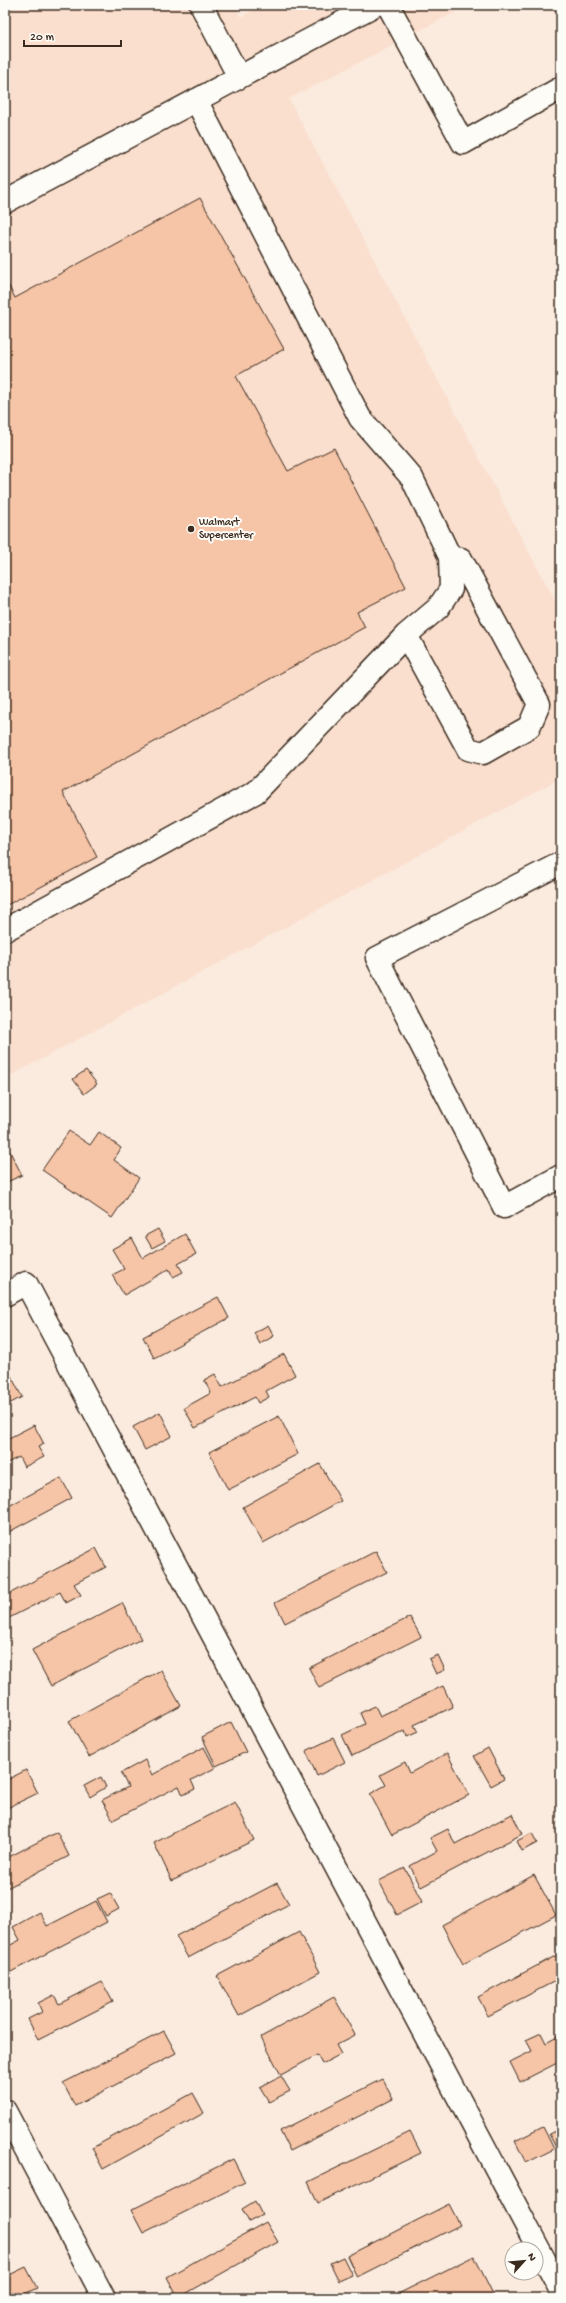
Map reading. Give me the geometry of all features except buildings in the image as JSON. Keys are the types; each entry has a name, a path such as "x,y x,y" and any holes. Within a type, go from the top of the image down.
{"street":[{"path":"201,5 239,77"},
{"path":"5,202 375,5"},
{"path":"388,5 463,142 561,88"},
{"path":"5,930 256,792 406,635 438,608 451,589 450,557 412,478 360,418 196,100"},
{"path":"406,635 468,749 483,753 528,727 538,704 461,559 450,557"},
{"path":"561,863 377,958 504,1207 561,1176"},
{"path":"5,1295 26,1283 561,2291"},
{"path":"5,2111 104,2298"}],"shaded area":[{"path":"5,5 234,5 241,17 261,5 469,5 289,99 561,612 561,778 5,1079"}],"place":[{"name":"Walmart Supercenter","path":"191,529"}]}
